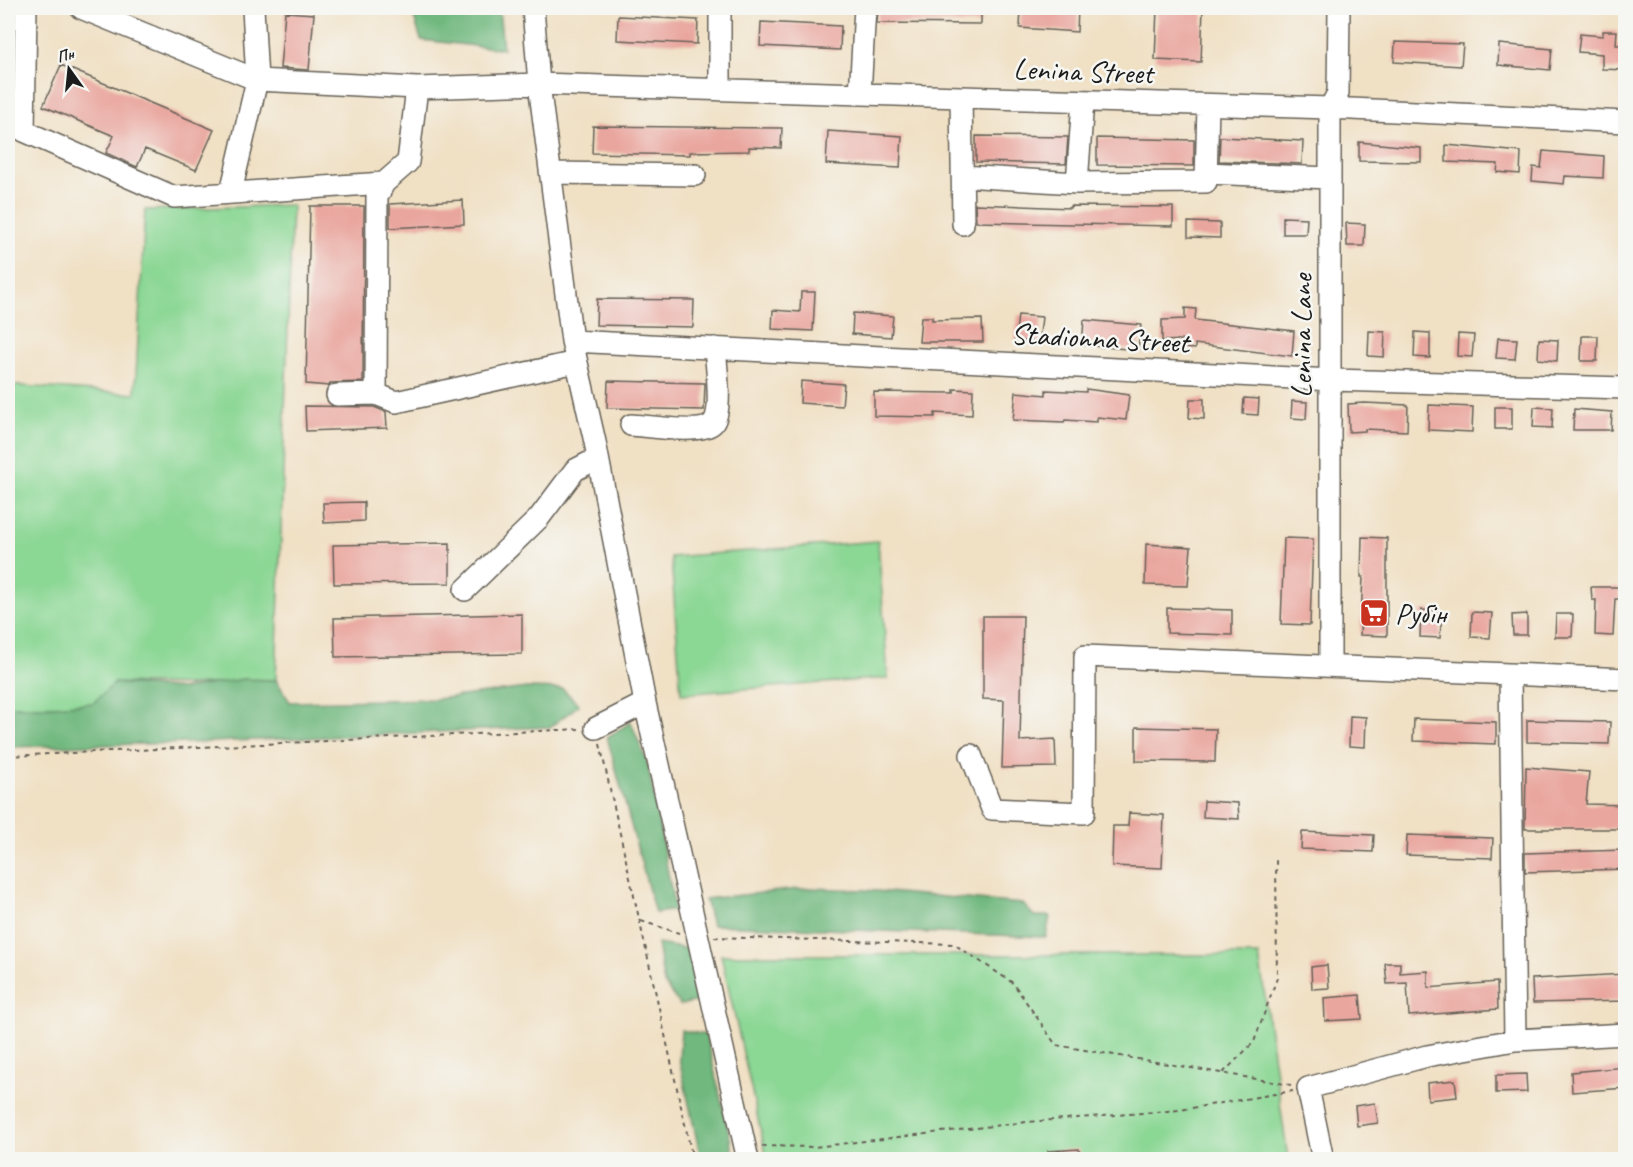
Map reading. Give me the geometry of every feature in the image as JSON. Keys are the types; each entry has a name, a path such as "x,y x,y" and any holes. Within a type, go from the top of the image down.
{"street":[{"path":"26,8 24,132 174,197 384,183"},
{"name":"Lenina Street","path":"81,8 257,80 417,88 539,84 1330,108 1626,122"},
{"path":"231,192 257,80 253,8"},
{"path":"533,8 539,84 572,341 598,458 645,703 746,1153"},
{"path":"720,8 720,90"},
{"path":"860,94 865,8"},
{"name":"Lenina Lane","path":"1330,666 1332,380 1330,108 1338,93 1339,8"},
{"path":"376,394 377,197 384,183 408,162 417,88"},
{"path":"961,97 963,224"},
{"path":"1077,183 1083,101"},
{"path":"962,176 1077,183 1206,182 1208,105"},
{"path":"550,173 695,175"},
{"path":"1206,173 1330,178"},
{"name":"Stadionna Street","path":"572,341 1332,380 1626,388"},
{"path":"631,425 703,429 714,422 718,410 715,348"},
{"path":"337,395 376,394 396,402 576,362"},
{"path":"465,590 539,518 575,470 598,458"},
{"path":"971,756 992,809 1084,813 1085,656 1626,679"},
{"path":"1510,675 1515,1040"},
{"path":"596,728 645,703"},
{"path":"1323,1160 1308,1088 1427,1056 1515,1040 1626,1034"}],"path":[{"path":"8,756 596,728 693,1160"},
{"path":"1223,1074 1254,1042 1277,978 1276,859"},
{"path":"641,921 670,932 697,935 954,944 1013,983 1056,1045 1308,1088"},
{"path":"746,1153 1027,1122 1180,1110 1308,1088"}],"green space":[{"path":"411,8 499,8 503,49 421,40"},
{"path":"292,205 276,680 190,685 115,683 94,706 8,706 8,385 135,394 145,210"},
{"path":"878,541 888,678 681,694 671,557"},
{"path":"243,679 276,680 290,702 436,699 527,688 563,689 579,705 550,727 190,743 8,747 8,706 38,707 93,703 115,683 183,689"},
{"path":"631,722 648,765 675,910 655,913 607,737"},
{"path":"808,888 865,890 1023,904 1034,916 1050,916 1046,937 712,925 705,899"},
{"path":"657,944 688,949 696,970 698,1001 680,1005 664,984"},
{"path":"721,955 1259,955 1288,1159 767,1159"},
{"path":"681,1030 706,1035 735,1159 701,1159 679,1059"}],"building":[{"path":"878,8 981,8 981,24 877,23"},
{"path":"1021,8 1078,8 1077,32 1020,28"},
{"path":"1157,8 1203,8 1201,62 1155,60"},
{"path":"285,12 314,14 309,70 280,68"},
{"path":"618,16 698,20 697,44 617,40"},
{"path":"761,22 841,26 840,50 760,46"},
{"path":"1603,31 1617,31 1616,45 1626,45 1626,70 1602,69 1602,54 1578,52 1580,34 1603,36"},
{"path":"1395,42 1463,44 1461,66 1394,62"},
{"path":"1499,44 1552,49 1550,70 1498,65"},
{"path":"61,65 214,130 196,170 145,149 137,167 106,153 114,136 43,106"},
{"path":"593,126 782,128 781,148 749,147 749,151 690,152 690,155 592,153"},
{"path":"828,131 902,136 900,168 826,164"},
{"path":"976,136 1068,137 1066,164 976,162"},
{"path":"1220,137 1303,141 1302,164 1219,161"},
{"path":"1097,138 1194,140 1194,166 1097,165"},
{"path":"1359,142 1421,148 1421,162 1359,161"},
{"path":"1446,145 1521,152 1520,174 1497,172 1498,164 1446,162"},
{"path":"1543,151 1604,156 1603,178 1565,176 1564,184 1532,181 1533,167 1541,168"},
{"path":"463,200 464,224 390,228 390,204"},
{"path":"975,204 1070,208 1070,206 1173,207 1173,226 976,222"},
{"path":"310,206 364,206 363,382 330,383 329,386 306,384"},
{"path":"1283,217 1307,218 1306,234 1283,234"},
{"path":"1188,222 1220,223 1220,238 1188,237"},
{"path":"1346,223 1365,224 1364,246 1347,246"},
{"path":"801,292 815,292 813,331 772,329 773,310 800,312"},
{"path":"597,299 694,300 693,327 596,325"},
{"path":"1185,308 1196,309 1195,320 1294,331 1292,356 1195,344 1195,349 1184,348 1184,340 1162,341 1162,320 1185,319"},
{"path":"853,313 893,316 891,337 852,334"},
{"path":"1018,315 1042,317 1039,342 1015,340"},
{"path":"921,317 932,317 932,320 982,319 983,342 919,342"},
{"path":"1084,320 1141,325 1138,350 1082,345"},
{"path":"1369,331 1385,332 1384,357 1368,356"},
{"path":"1415,332 1430,333 1430,358 1414,357"},
{"path":"1458,334 1474,335 1472,357 1457,356"},
{"path":"1582,336 1598,336 1597,361 1581,361"},
{"path":"1498,338 1517,339 1515,359 1496,358"},
{"path":"1539,339 1558,340 1557,361 1538,359"},
{"path":"608,381 705,383 704,410 607,408"},
{"path":"801,381 844,384 842,406 800,403"},
{"path":"954,389 973,390 972,415 935,413 935,417 874,416 874,392 954,393"},
{"path":"1086,389 1129,395 1126,420 1097,417 1097,422 1013,420 1016,392 1046,395 1046,390 1086,392"},
{"path":"1244,398 1259,399 1258,415 1243,414"},
{"path":"1190,399 1204,399 1204,419 1189,418"},
{"path":"1292,401 1307,402 1306,419 1291,418"},
{"path":"1348,404 1408,405 1407,431 1365,429 1365,431 1349,432"},
{"path":"1429,405 1473,407 1472,432 1428,430"},
{"path":"305,406 374,407 386,412 387,428 306,431"},
{"path":"1495,407 1512,407 1512,429 1495,429"},
{"path":"1534,407 1553,408 1552,428 1533,427"},
{"path":"1574,409 1612,412 1611,430 1573,430"},
{"path":"364,502 364,521 324,523 323,503"},
{"path":"1362,537 1387,538 1387,636 1360,635 1363,577 1361,577"},
{"path":"1284,538 1313,539 1310,625 1281,624"},
{"path":"450,543 450,583 334,584 333,545"},
{"path":"1146,544 1191,547 1188,586 1145,585"},
{"path":"1591,587 1618,587 1620,599 1615,599 1613,636 1595,635 1596,600 1592,600"},
{"path":"1167,608 1232,610 1232,635 1167,633"},
{"path":"1421,610 1442,611 1440,638 1420,637"},
{"path":"1472,612 1492,613 1490,638 1471,637"},
{"path":"522,614 522,654 335,657 334,618"},
{"path":"1527,614 1527,635 1513,635 1512,615"},
{"path":"1556,614 1573,614 1572,637 1555,637"},
{"path":"983,616 1023,616 1020,741 1055,739 1056,767 1002,768 1004,700 983,699"},
{"path":"1350,716 1366,717 1365,747 1349,746"},
{"path":"1414,719 1496,722 1496,744 1413,741"},
{"path":"1527,720 1610,722 1609,744 1527,742"},
{"path":"1136,727 1216,729 1215,762 1136,761"},
{"path":"1526,767 1589,772 1586,804 1626,805 1626,829 1525,829"},
{"path":"1204,801 1238,803 1239,819 1203,817"},
{"path":"1129,813 1164,815 1162,868 1112,866 1113,826 1128,826"},
{"path":"1302,832 1374,835 1373,852 1301,849"},
{"path":"1407,835 1493,838 1492,858 1406,855"},
{"path":"1626,850 1626,869 1525,872 1525,853"},
{"path":"1385,963 1400,963 1400,973 1428,971 1428,988 1497,982 1498,1009 1409,1016 1407,983 1387,984"},
{"path":"1327,965 1329,988 1312,989 1311,967"},
{"path":"1626,974 1626,1001 1533,1003 1532,979"},
{"path":"1360,995 1362,1019 1325,1021 1324,998"},
{"path":"1626,1067 1626,1088 1572,1092 1571,1072"},
{"path":"1526,1074 1527,1092 1496,1093 1496,1075"},
{"path":"1455,1080 1457,1097 1428,1100 1427,1083"},
{"path":"1375,1103 1378,1123 1357,1126 1355,1106"},
{"path":"1079,1149 1081,1160 1048,1160 1048,1151"}],"place":[{"name":"Рубін","path":"1374,613"}]}
